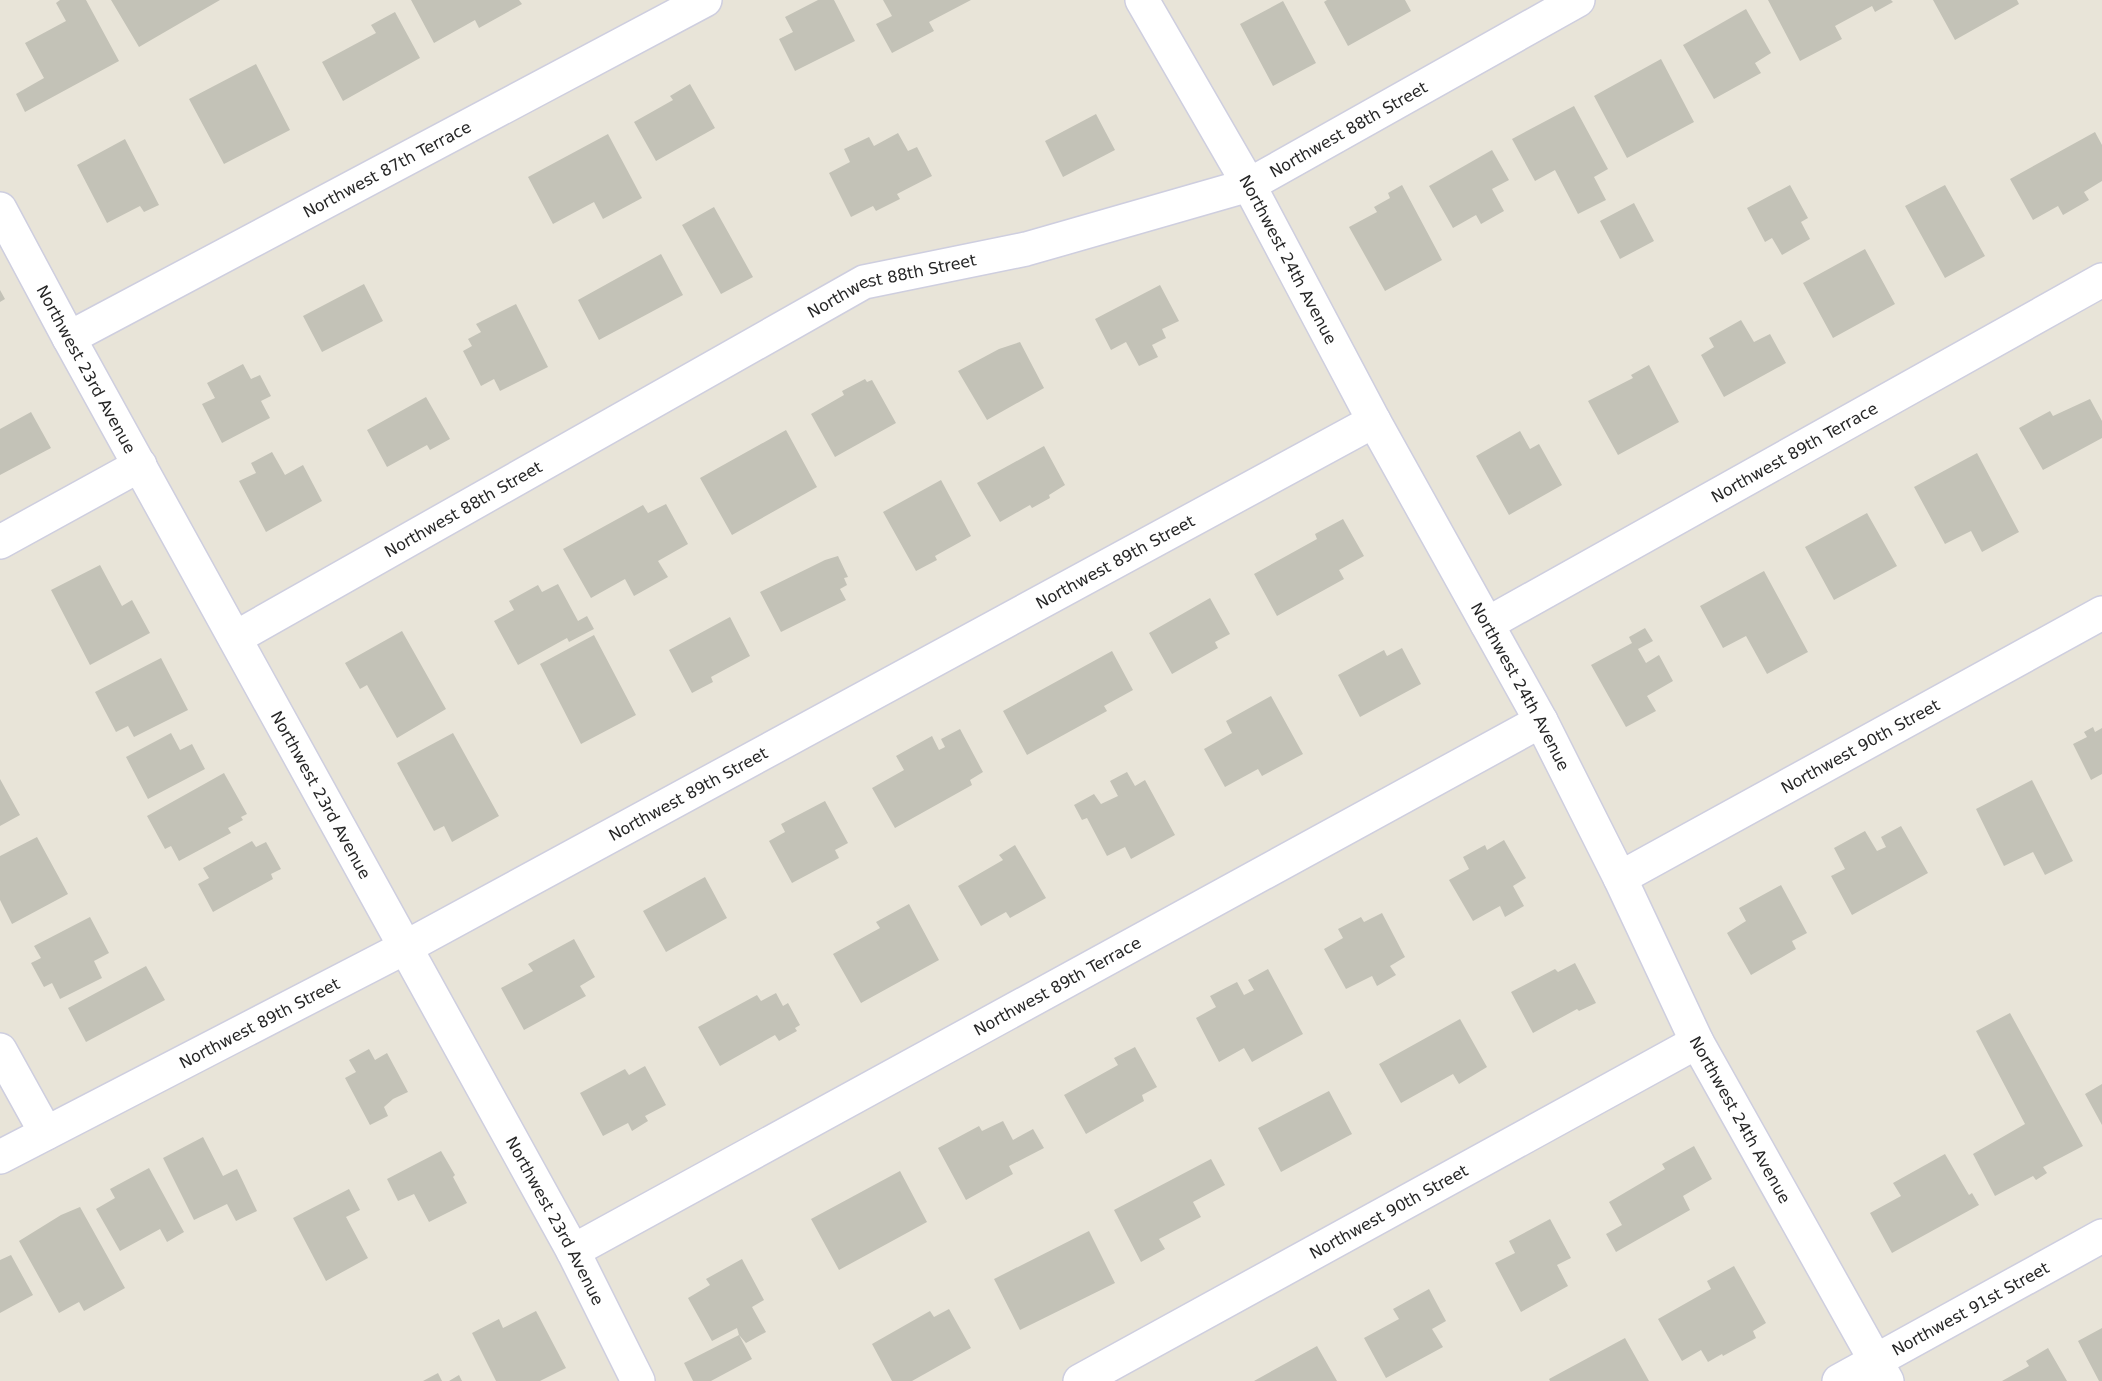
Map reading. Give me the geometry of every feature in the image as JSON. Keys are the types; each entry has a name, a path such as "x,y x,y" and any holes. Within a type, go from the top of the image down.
{"street":[{"name":"Northwest 87th Terrace","path":"69,338 705,0"},
{"name":"Northwest 24th Avenue","path":"1142,0 1249,185 1374,421 1541,721 1620,878 1697,1042 1882,1371"},
{"name":"Northwest 88th Street","path":"235,638 864,282 1026,249 1249,185 1578,0"},
{"name":"Northwest 23rd Avenue","path":"0,209 573,1251 638,1381"},
{"name":"Northwest 89th Terrace","path":"1487,624 2102,280"},
{"name":"Northwest 89th Street","path":"0,1157 405,947 1374,421"},
{"path":"0,542 140,465"},
{"name":"Northwest 90th Street","path":"1620,878 2102,613"},
{"name":"Northwest 89th Terrace","path":"573,1251 1541,721"},
{"name":"Northwest 90th Street","path":"1080,1381 1697,1042"},
{"path":"0,1050 46,1133"},
{"name":"Northwest 91st Street","path":"1839,1381 1882,1371 2102,1236"}],"building":[{"path":"60,0 86,0 119,61 25,112 16,94 44,78 25,43 66,21 56,3"},
{"path":"111,0 220,0 139,47"},
{"path":"411,0 519,0 522,4 479,28 475,20 434,43"},
{"path":"818,0 834,0 855,41 795,71 779,39 793,32 785,17"},
{"path":"883,0 971,0 929,22 934,31 892,53 876,24 892,16"},
{"path":"1327,0 1405,0 1411,11 1348,46 1324,2"},
{"path":"1768,0 1891,0 1893,2 1875,12 1872,6 1835,26 1842,39 1800,61"},
{"path":"1933,0 2017,0 2019,4 1955,40"},
{"path":"1283,1 1316,63 1273,86 1240,24"},
{"path":"1746,9 1771,53 1755,63 1761,73 1714,99 1683,45"},
{"path":"395,12 420,58 343,101 322,62 376,33 371,25"},
{"path":"1661,59 1694,122 1627,158 1594,96"},
{"path":"256,64 290,130 224,164 189,99"},
{"path":"690,84 715,128 656,161 634,122 673,100 670,96"},
{"path":"1574,106 1608,169 1594,177 1606,200 1578,214 1555,170 1535,181 1512,139"},
{"path":"1096,114 1115,150 1063,177 1045,141"},
{"path":"2095,132 2102,145 2102,181 2084,192 2089,200 2063,215 2058,206 2033,220 2010,179"},
{"path":"898,133 908,151 917,147 932,176 897,194 900,199 876,211 873,206 851,217 829,173 850,162 844,149 869,137 874,146"},
{"path":"608,134 642,198 603,219 594,202 553,224 528,177"},
{"path":"125,139 159,205 144,212 140,206 107,223 77,165"},
{"path":"1492,150 1509,180 1492,189 1504,211 1481,224 1476,215 1453,228 1429,186"},
{"path":"1402,185 1442,260 1385,291 1349,227 1377,212 1374,207 1390,198 1388,193"},
{"path":"1790,185 1808,218 1801,222 1810,239 1782,255 1772,238 1765,242 1747,208"},
{"path":"1945,185 1985,256 1945,278 1905,206"},
{"path":"1634,203 1654,241 1620,259 1600,221"},
{"path":"714,207 753,277 721,294 682,225"},
{"path":"1865,249 1895,304 1833,338 1803,283"},
{"path":"661,254 683,295 599,340 578,300"},
{"path":"364,284 383,321 322,352 303,316"},
{"path":"1160,285 1179,321 1162,329 1166,338 1152,345 1158,357 1139,366 1126,342 1111,350 1095,319"},
{"path":"0,290 5,299 0,302"},
{"path":"516,304 548,367 500,391 494,379 481,386 463,351 472,346 468,339 481,332 476,324"},
{"path":"1741,320 1754,342 1770,334 1786,363 1724,397 1701,355 1714,347 1709,338"},
{"path":"1020,342 1044,388 987,420 958,371 999,349"},
{"path":"243,364 251,379 260,375 271,396 261,401 270,418 222,443 202,404 215,398 207,383"},
{"path":"1649,365 1679,422 1618,455 1588,401 1633,378 1631,375"},
{"path":"865,379 867,382 872,380 896,423 835,457 811,414 844,395 842,391"},
{"path":"426,397 450,439 430,450 427,445 387,467 367,430"},
{"path":"2090,399 2102,421 2102,438 2043,470 2019,428 2050,411 2053,416"},
{"path":"31,412 51,448 0,475 0,429"},
{"path":"786,430 817,487 732,535 700,478"},
{"path":"1520,431 1530,449 1539,444 1562,485 1509,515 1476,456"},
{"path":"1044,446 1065,485 1049,495 1050,498 1032,508 1030,505 1000,522 977,483"},
{"path":"272,452 285,475 303,465 322,501 266,532 239,481 256,473 251,463"},
{"path":"1977,453 2019,532 1982,552 1971,531 1945,544 1914,487"},
{"path":"941,480 971,536 935,556 937,560 916,571 883,512"},
{"path":"666,504 688,544 658,561 668,577 634,596 625,579 591,598 563,549 643,505 648,513"},
{"path":"1867,513 1897,566 1834,600 1805,547"},
{"path":"1343,519 1364,556 1339,570 1344,579 1277,616 1254,574 1317,539 1315,534"},
{"path":"838,556 848,577 844,578 847,585 840,589 846,600 781,632 760,592 825,560"},
{"path":"100,565 122,606 132,600 150,633 90,665 51,590"},
{"path":"1764,571 1808,652 1767,674 1746,636 1723,648 1700,606"},
{"path":"558,584 578,621 587,616 594,629 569,642 567,638 518,665 494,621 514,610 509,601 538,585 542,592"},
{"path":"1210,598 1230,634 1215,642 1218,648 1172,674 1149,633"},
{"path":"730,617 750,656 711,677 713,682 692,693 669,650"},
{"path":"1645,628 1653,641 1638,649 1646,663 1659,655 1673,681 1647,696 1656,711 1626,727 1591,665 1632,643 1629,637"},
{"path":"402,631 446,709 397,738 367,685 360,689 345,663"},
{"path":"594,635 636,715 581,744 540,664"},
{"path":"1402,648 1421,684 1360,717 1338,675 1384,650 1387,656"},
{"path":"1112,651 1133,690 1104,706 1107,711 1027,755 1003,711"},
{"path":"161,658 188,710 134,737 128,726 116,732 95,692"},
{"path":"1271,696 1303,754 1262,776 1258,769 1225,787 1204,749 1232,733 1226,721"},
{"path":"2093,727 2095,732 2102,728 2102,774 2091,780 2073,744 2087,737 2084,732"},
{"path":"960,729 983,772 970,780 972,785 895,828 872,788 904,770 896,756 932,736 939,750 945,747 941,739"},
{"path":"171,733 180,750 192,744 205,769 148,799 126,757"},
{"path":"453,733 499,816 452,842 444,826 434,831 397,763"},
{"path":"1127,772 1135,786 1145,780 1175,835 1131,859 1125,847 1107,856 1087,818 1082,820 1074,805 1094,794 1101,804 1118,796 1110,781"},
{"path":"224,773 247,814 241,817 243,820 228,828 231,833 179,861 171,846 165,849 147,816"},
{"path":"0,779 20,815 0,826"},
{"path":"2032,780 2073,861 2045,875 2033,852 2004,866 1976,809"},
{"path":"825,801 848,843 835,850 839,858 792,883 769,841 785,832 781,824"},
{"path":"1901,826 1928,873 1852,915 1831,876 1845,869 1834,848 1865,831 1877,851 1886,847 1881,837"},
{"path":"37,837 68,894 12,924 0,900 0,856"},
{"path":"1504,840 1526,878 1513,886 1524,906 1505,917 1500,906 1473,921 1449,880 1469,869 1463,857 1485,845 1487,850"},
{"path":"252,841 256,847 266,842 281,869 271,874 273,879 213,912 198,884 209,878 203,868"},
{"path":"1015,845 1046,898 1010,918 1006,912 981,926 958,886 1003,860 999,855"},
{"path":"705,877 727,918 666,952 643,911"},
{"path":"1781,885 1807,933 1792,941 1796,949 1751,975 1727,933 1746,921 1739,908"},
{"path":"909,904 939,960 861,1003 833,954 880,928 876,922"},
{"path":"1382,913 1405,957 1390,966 1396,975 1377,986 1372,976 1346,989 1324,949 1343,938 1338,929 1361,917 1364,922"},
{"path":"90,917 109,953 94,961 102,978 60,999 52,983 44,987 31,963 41,958 34,946"},
{"path":"574,939 595,977 580,986 586,996 524,1030 501,988 533,971 528,964"},
{"path":"1575,963 1596,1003 1579,1011 1577,1009 1533,1033 1511,992 1555,969 1558,972"},
{"path":"146,966 165,1000 86,1042 68,1008"},
{"path":"1268,969 1303,1034 1252,1062 1244,1048 1219,1062 1196,1018 1216,1007 1210,996 1237,982 1244,995 1254,990 1248,980"},
{"path":"776,993 783,1006 788,1003 800,1025 795,1028 797,1031 779,1041 775,1035 720,1066 698,1027 757,995 761,1001"},
{"path":"2010,1013 2083,1146 2043,1167 2047,1173 2036,1180 2033,1176 1995,1196 1973,1154 2025,1124 1976,1031"},
{"path":"1460,1019 1487,1067 1459,1084 1453,1074 1401,1103 1379,1064"},
{"path":"1135,1047 1157,1087 1142,1095 1144,1101 1086,1134 1064,1095 1118,1065 1114,1058"},
{"path":"369,1049 375,1060 387,1053 408,1092 393,1099 384,1107 388,1116 370,1125 345,1078 356,1072 349,1060"},
{"path":"645,1066 666,1105 645,1116 648,1121 632,1131 628,1123 603,1136 580,1093 625,1069 629,1075"},
{"path":"2102,1084 2102,1125 2085,1094"},
{"path":"1329,1091 1352,1134 1281,1172 1258,1128"},
{"path":"1003,1121 1013,1140 1033,1129 1044,1148 1009,1166 1013,1174 966,1200 938,1148 979,1126 982,1131"},
{"path":"203,1137 223,1176 237,1169 257,1211 236,1221 227,1204 194,1220 163,1158"},
{"path":"1694,1146 1712,1179 1683,1196 1690,1210 1616,1252 1606,1234 1622,1225 1609,1202 1665,1169 1662,1164"},
{"path":"441,1151 467,1203 429,1222 414,1194 398,1201 387,1179"},
{"path":"1945,1154 1969,1195 1972,1193 1979,1205 1892,1253 1870,1213 1901,1196 1893,1183"},
{"path":"1211,1159 1225,1185 1193,1202 1201,1217 1159,1239 1165,1249 1141,1262 1114,1210"},
{"path":"149,1168 184,1232 167,1242 160,1229 120,1251 96,1209 115,1198 110,1189"},
{"path":"900,1171 927,1222 839,1270 811,1219"},
{"path":"349,1189 360,1210 346,1217 368,1258 326,1281 293,1218"},
{"path":"80,1207 125,1288 84,1311 79,1302 59,1313 19,1241 61,1215"},
{"path":"1550,1219 1571,1258 1557,1265 1568,1286 1521,1312 1495,1263 1515,1253 1509,1241"},
{"path":"1089,1231 1115,1283 1020,1330 994,1279"},
{"path":"11,1255 33,1295 0,1313 0,1260"},
{"path":"742,1259 764,1300 752,1307 766,1332 746,1343 739,1335 737,1328 712,1341 688,1298 710,1285 706,1279"},
{"path":"1734,1266 1766,1323 1753,1331 1756,1338 1723,1356 1722,1354 1708,1362 1701,1350 1682,1361 1658,1319 1711,1289 1707,1281"},
{"path":"1429,1289 1446,1321 1432,1329 1443,1347 1386,1378 1364,1338 1399,1319 1393,1309"},
{"path":"949,1309 971,1348 912,1381 892,1381 872,1344 930,1311 934,1317"},
{"path":"536,1311 566,1368 540,1381 496,1381 472,1333 499,1319 503,1328"},
{"path":"2102,1328 2102,1381 2099,1381 2078,1341"},
{"path":"739,1335 752,1359 711,1381 693,1381 684,1363"},
{"path":"1625,1338 1649,1381 1550,1381 1549,1379"},
{"path":"1317,1346 1337,1381 1254,1381"},
{"path":"2048,1348 2067,1381 2002,1381 2029,1366 2026,1361"},
{"path":"438,1373 442,1381 423,1381"},
{"path":"459,1375 462,1381 449,1381"}]}
